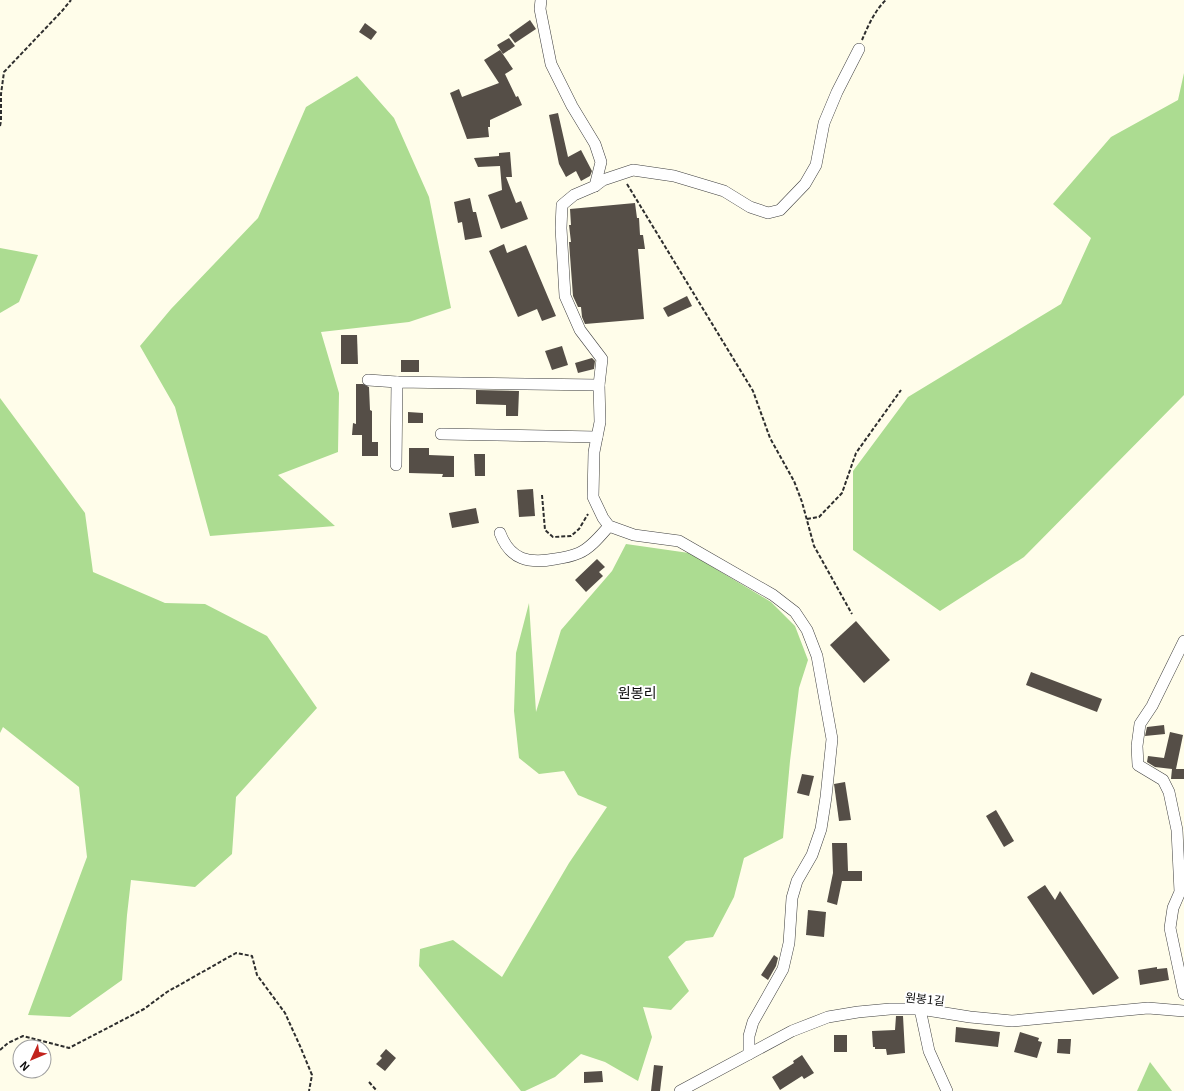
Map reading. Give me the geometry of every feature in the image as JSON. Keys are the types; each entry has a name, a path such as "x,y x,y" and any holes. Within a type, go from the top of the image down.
{"street":[{"path":"541,0 540,9 551,64 594,144 601,162 595,186"},
{"path":"749,1054 749,1036 753,1022 783,969 789,943 792,898 797,880 812,855 821,829 832,739 816,656 807,630 795,612 773,595 680,540 634,535 609,526 603,518 593,497 594,452 600,422 599,385 602,360 580,330 565,296 561,228 562,205 574,195 595,186 603,180 633,170 674,176 724,191 750,207 768,213 780,210 805,184 816,165 824,123 837,92 859,48"},
{"path":"368,380 397,382 599,385"},
{"path":"396,465 397,382"},
{"path":"442,434 597,437"},
{"path":"500,533 504,543 512,553 526,561 540,562 563,558 580,552 597,539 609,526"},
{"path":"1184,641 1152,706 1140,724 1137,746 1138,765 1163,780 1169,792 1177,830 1180,892 1174,908 1170,928 1184,994"},
{"name":"원봉1길","path":"680,1091 792,1031 828,1017 858,1012 890,1009 920,1009 970,1017 1012,1021 1148,1008 1184,1010"},
{"path":"920,1009 928,1051 947,1091"}],"path":[{"path":"0,126 1,94 4,72 62,11 70,0"},
{"path":"859,48 880,5 886,0"},
{"path":"621,174 753,391 770,438 794,481 814,546 852,614"},
{"path":"807,520 819,517 842,493 856,453 901,390"},
{"path":"542,495 545,530 553,537 571,536 579,529 588,516 593,497"},
{"path":"0,1050 8,1043 23,1036 69,1048 144,1009 167,992 236,953 252,956 257,975 285,1013 312,1075 309,1091"},
{"path":"369,1082 377,1091"}],"green space":[{"path":"1184,73 1184,395 1024,557 940,611 853,550 853,471 908,397 1061,304 1091,238 1053,204 1111,137 1178,100"},
{"path":"357,76 394,118 429,197 451,308 409,322 321,332 339,393 338,452 278,475 335,526 210,536 175,407 140,346 171,309 258,218 306,107"},
{"path":"0,248 38,255 19,302 0,313"},
{"path":"0,398 85,513 93,572 165,603 205,604 267,636 317,708 236,797 232,854 195,887 131,880 122,980 70,1017 28,1015 87,857 79,787 3,727 0,733"},
{"path":"626,544 689,553 771,602 795,626 808,660 799,688 790,761 783,838 744,858 734,897 713,937 686,941 668,957 689,991 671,1010 643,1007 652,1037 638,1081 605,1062 581,1054 555,1077 525,1091 521,1091 419,966 420,949 453,940 502,977 569,863 607,807 578,795 564,771 539,774 519,758 514,711 516,653 529,603 536,712 561,630 612,571"},
{"path":"1150,1062 1172,1091 1137,1091"}],"building":[{"path":"530,20 536,29 515,43 509,35"},
{"path":"365,23 377,32 371,40 359,32"},
{"path":"509,38 515,46 503,54 497,45"},
{"path":"500,50 513,69 505,74 516,97 518,96 522,105 490,120 490,127 488,127 489,137 467,139 450,93 459,89 462,97 499,83 484,60"},
{"path":"558,113 568,157 581,150 592,171 590,176 581,181 576,171 566,177 559,164 549,115"},
{"path":"510,152 512,177 506,177 516,203 521,201 528,219 501,229 488,195 502,190 500,166 478,167 474,158 499,156 499,153"},
{"path":"470,198 473,212 476,212 482,237 465,240 462,222 458,223 454,202"},
{"path":"635,203 637,218 639,218 640,235 643,235 645,249 638,249 644,319 585,324 582,317 581,307 578,307 573,296 569,242 571,242 569,225 571,225 570,209"},
{"path":"504,244 507,253 526,245 556,316 542,321 537,309 518,317 489,251"},
{"path":"687,296 692,306 668,317 663,308"},
{"path":"341,335 357,335 358,364 341,364"},
{"path":"562,346 568,365 552,370 545,351"},
{"path":"592,358 595,361 594,369 578,373 575,363"},
{"path":"401,360 419,360 419,372 401,372"},
{"path":"356,384 363,384 369,387 370,410 372,411 372,442 378,442 378,456 362,456 362,435 352,435 353,423 356,424"},
{"path":"476,390 519,391 518,416 506,416 506,405 476,404"},
{"path":"408,412 423,413 423,423 408,423"},
{"path":"409,448 429,448 429,455 454,456 454,477 442,477 443,474 409,473"},
{"path":"474,454 485,454 485,476 475,476"},
{"path":"533,489 535,516 519,517 517,490"},
{"path":"476,508 479,523 452,528 449,513"},
{"path":"597,559 605,567 599,572 603,576 586,592 575,580"},
{"path":"856,621 890,660 864,683 830,645"},
{"path":"1031,672 1102,699 1097,712 1026,685"},
{"path":"1164,725 1165,734 1145,736 1147,727"},
{"path":"1170,732 1183,735 1176,769 1184,769 1184,779 1171,779 1172,769 1155,767 1147,762 1148,756 1164,758"},
{"path":"802,774 814,776 809,796 797,793"},
{"path":"845,782 851,820 839,821 834,784"},
{"path":"996,810 1014,841 1004,847 986,816"},
{"path":"832,843 847,843 848,871 862,871 862,881 842,881 837,905 827,902 833,873"},
{"path":"1045,885 1055,900 1060,891 1119,978 1093,995 1027,897"},
{"path":"808,910 826,912 824,937 806,935"},
{"path":"774,955 778,958 776,966 768,980 761,975"},
{"path":"1157,967 1157,969 1167,968 1169,980 1140,985 1138,970"},
{"path":"896,1016 903,1016 905,1053 887,1055 886,1049 875,1049 875,1047 873,1047 872,1031 895,1030"},
{"path":"956,1027 1000,1032 998,1047 955,1042"},
{"path":"1020,1032 1039,1038 1038,1041 1042,1042 1037,1058 1014,1052"},
{"path":"834,1035 847,1035 847,1052 834,1052"},
{"path":"1058,1039 1071,1039 1070,1054 1057,1053"},
{"path":"386,1049 396,1058 385,1071 376,1064 382,1058 380,1056"},
{"path":"802,1055 814,1073 804,1079 802,1076 780,1090 772,1077 794,1063 793,1061"},
{"path":"654,1065 663,1066 660,1091 651,1091"},
{"path":"602,1071 603,1082 584,1083 584,1072"}],"district":[{"name":"원봉리","path":"637,692"}]}
